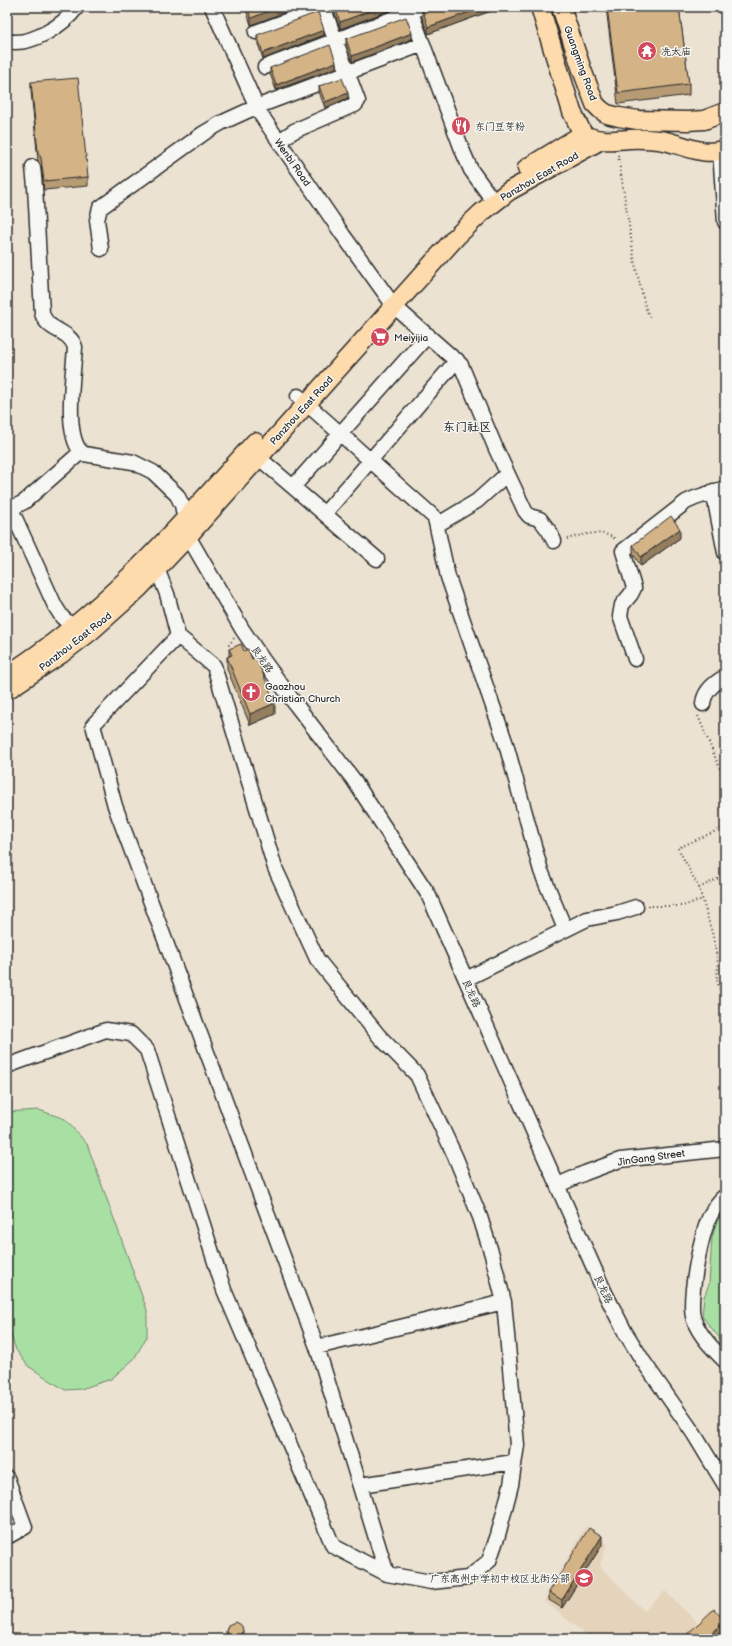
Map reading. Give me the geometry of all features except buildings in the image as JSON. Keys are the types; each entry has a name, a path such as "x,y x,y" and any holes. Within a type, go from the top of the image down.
{"main road":[{"path":"540,7 572,112 583,134 608,140 660,140 683,145 702,152 723,152"},
{"name":"Guangming Road","path":"561,7 595,104 607,114 638,120 688,121 704,120 725,112"},
{"name":"Panzhou East Road","path":"7,675 78,632 138,589 155,562 254,454 390,301 456,237 490,198 583,134"},
{"name":"Panzhou East Road","path":"490,198 509,191 608,140"},
{"name":"Panzhou East Road","path":"7,690 26,679 78,632"}],"street":[{"path":"7,41 21,42 44,34 65,20 77,7"},
{"path":"256,32 323,7 357,98 357,103 294,131 279,142"},
{"name":"Wenbi Road","path":"217,8 256,107 390,301 457,360 463,368 507,474 527,515 540,519 554,541"},
{"path":"265,66 336,40 414,8 423,44 463,152 471,170 490,198"},
{"path":"101,249 97,220 98,211 104,205 204,133 221,123 256,107 423,44"},
{"path":"723,152 725,222"},
{"path":"33,167 42,313 46,323 69,337 75,347 70,394 73,433 75,443 81,452 24,502 18,506 9,506 54,606 62,617 78,632"},
{"path":"293,487 428,335"},
{"path":"325,513 457,360"},
{"path":"302,400 433,516 437,525 448,577 506,744 539,865 565,929"},
{"name":"艮龙路","path":"81,452 133,462 153,472 177,495 182,505 187,528 231,611 263,660 353,779 428,894 605,1293 625,1332 643,1361 694,1434 725,1485"},
{"path":"254,454 325,513 377,559"},
{"path":"437,525 477,501 507,474"},
{"path":"635,658 620,616 622,605 634,588 623,551 686,502 719,490 725,552"},
{"path":"7,1066 106,1030 131,1034 148,1050 224,1290 333,1546 387,1574 431,1582 468,1578 489,1561 498,1535 511,1485 516,1445 504,1302 492,1255 480,1217 455,1156 417,1075 379,1036 317,959 275,868 214,666 178,636 167,594 155,562"},
{"path":"178,636 93,725 117,812 317,1346 387,1574"},
{"path":"700,708 710,687 725,677"},
{"path":"466,979 587,918 617,913 636,907"},
{"name":"JinGang Street","path":"558,1185 620,1160 725,1148"},
{"path":"725,1196 714,1209 706,1226 694,1282 692,1310 696,1327 725,1361"},
{"path":"317,1346 504,1302"},
{"path":"360,1485 514,1462"},
{"path":"7,1478 25,1527 7,1537"}],"path":[{"path":"608,140 635,264 645,306 650,319"},
{"path":"554,541 580,535 606,534 613,537 623,551"},
{"path":"229,645 232,651"},
{"path":"700,708 725,782"},
{"path":"725,827 678,848 699,888 703,899 717,956 717,980 725,1007"},
{"path":"699,888 725,875"},
{"path":"636,907 672,905 682,906 703,899"}],"shaded area":[{"name":"广东高州中学初中校区北街分部","path":"586,1526 607,1544 600,1566 644,1611 665,1591 699,1624 711,1612 725,1626 725,1635 721,1639 588,1639 589,1637 544,1601"}],"green space":[{"path":"39,1110 65,1119 87,1144 147,1310 147,1336 134,1359 111,1379 81,1389 65,1390 28,1366 16,1350 7,1323 7,1112"},
{"path":"725,1207 725,1345 702,1316 704,1297 709,1284 712,1238 716,1224"}],"place":[{"name":"冼太庙","path":"647,51"},
{"name":"东门豆芽粉","path":"461,126"},
{"name":"Meiyijia","path":"380,337"},
{"name":"Gaozhou Christian Church","path":"251,692"},
{"name":"广东高州中学初中校区北街分部","path":"584,1578"}],"district":[{"name":"东门社区","path":"467,427"}]}
